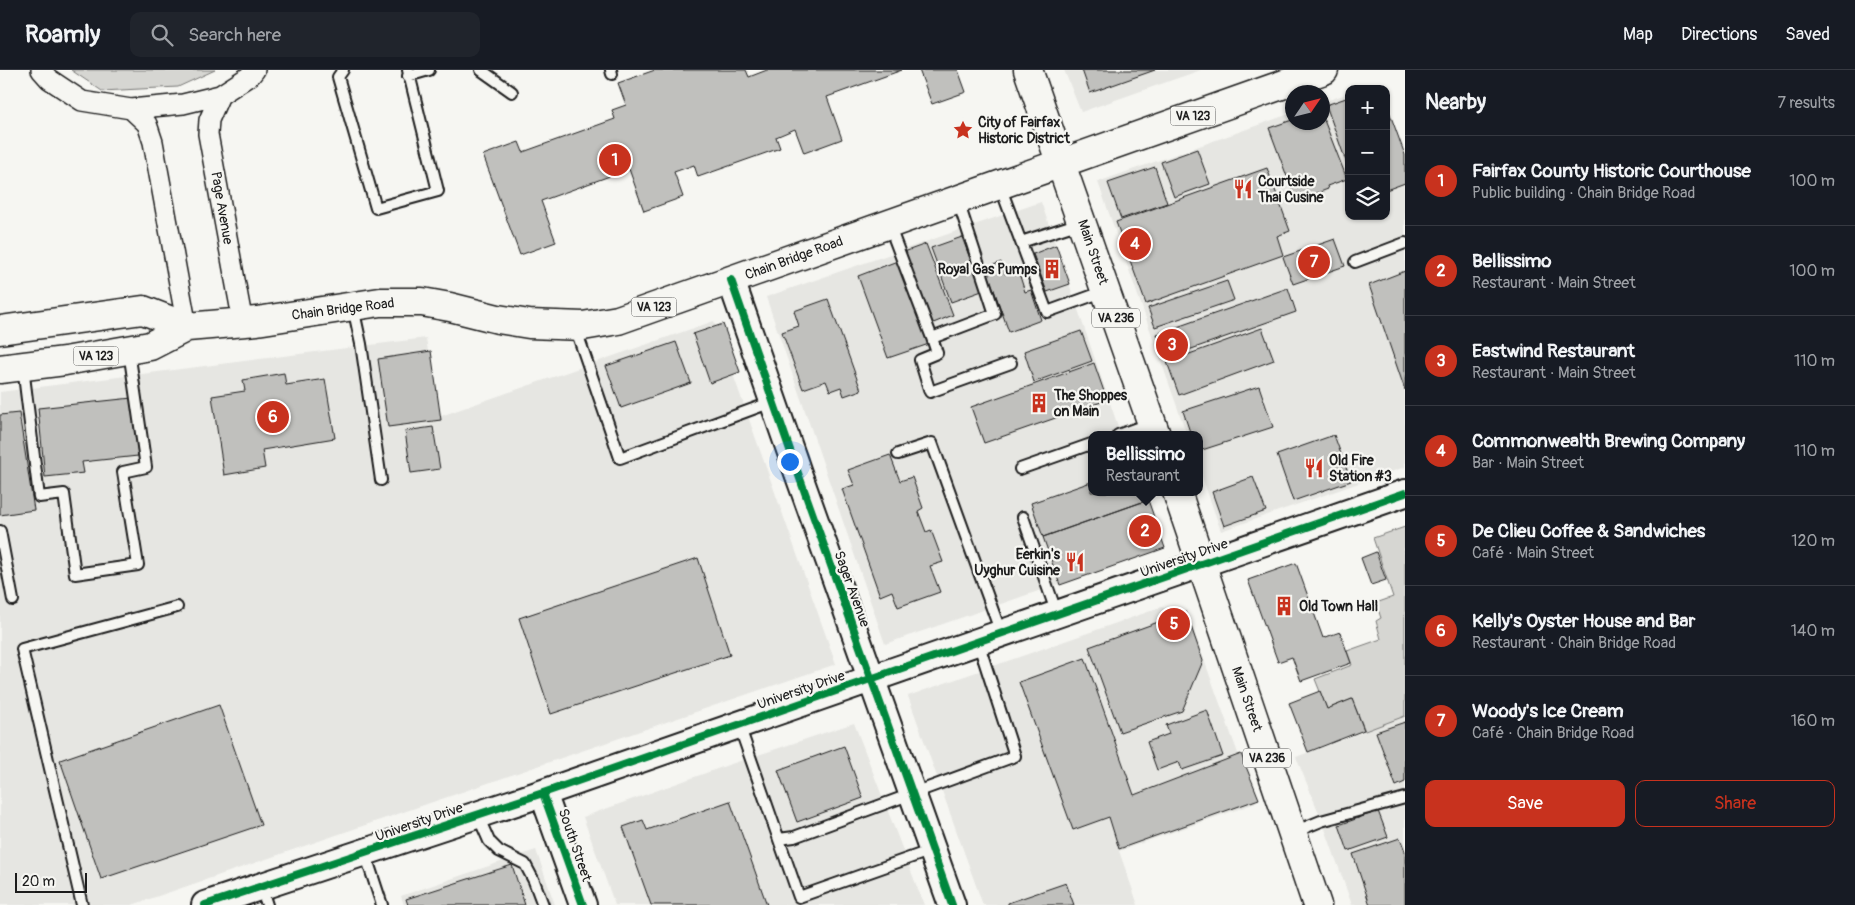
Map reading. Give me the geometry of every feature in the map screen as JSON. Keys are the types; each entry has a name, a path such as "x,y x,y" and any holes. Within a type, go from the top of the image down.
{"main road":[{"name":"Main Street","path":"1028,70 1154,429"},
{"name":"Chain Bridge Road","path":"11,368 150,346 188,327 243,323 380,302 422,302 450,307 498,320 529,324 575,326 618,320 1324,70"},
{"name":"Chain Bridge Road","path":"0,330 143,310 188,327"},
{"name":"Main Street","path":"1177,496 1317,905"}],"street":[{"path":"41,70 49,79 82,101 131,109 182,104 220,95 256,70"},
{"name":"Page Avenue","path":"220,95 209,120 208,134 243,323"},
{"path":"131,109 147,124 153,142 188,327"},
{"name":"Sager Avenue","path":"731,280 952,905"},
{"name":"University Drive","path":"205,905 264,896 365,853 1058,615 1405,493"},
{"name":"South Street","path":"543,793 583,905"}],"lane":[{"path":"343,70 338,78 376,208 438,191 408,73 430,70"},
{"path":"481,70 512,92"},
{"path":"1000,185 1047,312 1106,290"},
{"path":"932,338 995,314 957,200"},
{"path":"1021,242 1082,222"},
{"path":"888,224 938,353 920,360 930,392 1011,364"},
{"path":"1355,262 1405,243"},
{"path":"352,306 382,480"},
{"path":"575,326 620,458 773,401"},
{"path":"11,368 39,497 64,494 75,574 138,565 124,472 146,467 129,350"},
{"path":"779,839 794,837 1015,756 989,638 932,443 898,454"},
{"path":"1020,469 1088,445"},
{"path":"1023,517 1058,615"},
{"path":"0,531 13,600"},
{"path":"82,905 22,650 177,607"},
{"path":"739,725 799,897 932,850"},
{"path":"1292,833 1321,821 1405,798"},
{"path":"478,815 489,841 500,851 525,864 543,905"},
{"path":"365,853 382,905"}],"shaded area":[{"path":"71,70 215,70 178,87 102,91"},
{"path":"1064,70 1201,70 1081,112"},
{"path":"1345,94 1345,220 1390,220 1390,125 1405,171 1405,467 1221,531 1203,479 1203,431 1186,431 1098,182 1285,115 1285,130 1330,130 1330,100"},
{"path":"1041,202 1120,431 1088,431 1088,496 1096,496 1160,549 885,644 766,297"},
{"path":"714,321 836,664 132,905 0,905 0,392 426,338 438,417"},
{"path":"1405,527 1405,716 1365,731 1352,699 1327,709 1315,679 1352,665 1347,651 1381,639 1376,621 1381,618 1376,603 1393,597 1373,538"},
{"path":"1162,607 1190,621 1256,803 1119,851 1138,905 983,905 908,696"},
{"path":"1405,716 1405,905 1352,905 1323,823 1296,757"},
{"path":"854,723 924,905 615,905 583,817 728,765"},
{"path":"536,850 555,905 404,905 401,896"}],"building":[{"path":"655,70 746,70 749,77 767,70 902,70 827,97 842,139 804,153 795,129 776,137 780,148 698,177 694,165 674,172 683,197 644,211 629,169 541,201 556,242 520,255 483,155 519,142 523,152 615,119 612,110 626,105 618,83"},
{"path":"919,70 958,70 966,92 932,104"},
{"path":"1082,70 1155,70 1090,93"},
{"path":"1345,98 1345,159 1330,116 1330,104"},
{"path":"1390,114 1405,155 1405,183 1390,189"},
{"path":"1285,122 1285,130 1328,130 1345,174 1345,180 1327,186 1328,189 1296,201 1269,128"},
{"path":"1197,149 1210,184 1174,197 1161,162"},
{"path":"1155,167 1167,203 1121,219 1108,183"},
{"path":"1267,168 1290,231 1277,236 1283,255 1146,304 1116,222"},
{"path":"962,237 982,291 951,302 931,248"},
{"path":"1335,239 1345,266 1293,284 1283,257"},
{"path":"926,244 953,315 931,324 904,252"},
{"name":"Royal Gas Pumps","path":"1056,245 1070,284 1047,292 1033,254"},
{"path":"900,260 929,344 888,358 858,276"},
{"path":"1001,262 1005,274 1018,270 1025,292 1031,290 1041,320 1009,332 986,268"},
{"path":"1405,271 1405,390 1369,285"},
{"path":"1227,281 1234,300 1155,327 1148,308"},
{"path":"1288,288 1296,312 1166,358 1157,334"},
{"path":"828,299 861,390 844,396 841,387 830,391 826,381 803,389 782,332 799,326 794,311"},
{"path":"723,324 740,372 710,383 693,334"},
{"path":"1262,328 1274,360 1179,395 1167,362"},
{"path":"1081,331 1092,361 1034,382 1024,351"},
{"path":"676,342 691,383 621,408 606,366"},
{"path":"431,351 441,420 388,427 378,359"},
{"name":"The Shoppes on Main","path":"1094,363 1107,400 984,443 971,407"},
{"path":"284,373 286,385 325,379 335,438 262,450 265,468 224,475 212,396 245,391 243,380"},
{"path":"1259,386 1273,427 1203,450 1203,431 1190,431 1183,411"},
{"path":"132,398 138,456 82,462 84,473 45,477 38,408"},
{"path":"19,413 34,510 0,515 0,415"},
{"path":"433,427 440,469 411,473 405,431"},
{"name":"Old Fire Station #3","path":"1334,435 1351,481 1293,501 1277,455"},
{"path":"890,455 900,481 912,477 923,508 918,511 926,532 931,530 943,562 930,566 940,592 898,607 892,591 880,596 842,489 854,485 848,470"},
{"path":"1253,477 1266,511 1224,526 1212,492"},
{"path":"1088,483 1088,496 1146,496 1148,500 1043,537 1031,503"},
{"path":"1148,500 1165,548 1060,585 1043,537"},
{"path":"1376,552 1386,580 1371,585 1361,558"},
{"path":"698,558 730,655 551,714 519,618"},
{"name":"Old Town Hall","path":"1296,563 1323,638 1340,632 1351,663 1301,681 1292,657 1278,662 1248,580"},
{"path":"1186,612 1203,661 1182,711 1120,732 1089,647"},
{"path":"1085,658 1134,795 1241,754 1259,799 1119,849 1109,817 1073,830 1019,682"},
{"path":"1320,691 1327,709 1352,699 1364,730 1308,752 1289,703"},
{"path":"219,705 261,825 101,879 60,760"},
{"path":"1207,710 1223,756 1182,770 1179,762 1157,770 1147,742 1169,734 1166,725"},
{"path":"1405,722 1405,782 1396,786 1376,732"},
{"path":"844,746 863,798 797,822 778,770"},
{"path":"730,801 767,905 651,905 623,827 643,820 647,830"},
{"path":"1378,811 1388,837 1348,851 1339,825"},
{"path":"1400,838 1405,851 1405,905 1370,905 1353,854"},
{"path":"512,865 525,905 408,905 406,899"},
{"path":"1066,883 1074,905 1008,905 1008,903"}],"cycle path":[{"path":"731,280 952,905"},
{"path":"205,905 543,793 1405,493"},
{"path":"543,793 583,905"}],"place":[{"name":"City of Fairfax Historic District","path":"963,130"},
{"name":"Fairfax County Historic Courthouse","path":"615,160"},
{"name":"Courtside Thai Cusine","path":"1243,189"},
{"name":"Commonwealth Brewing Company","path":"1135,244"},
{"name":"Woody's Ice Cream","path":"1314,262"},
{"name":"Royal Gas Pumps","path":"1052,269"},
{"name":"Eastwind Restaurant","path":"1172,345"},
{"name":"The Shoppes on Main","path":"1039,403"},
{"name":"Kelly's Oyster House and Bar","path":"273,417"},
{"name":"Old Fire Station #3","path":"1314,468"},
{"name":"Bellissimo","path":"1145,531"},
{"name":"Eerkin's Uyghur Cuisine","path":"1075,562"},
{"name":"Old Town Hall","path":"1284,606"},
{"name":"De Clieu Coffee & Sandwiches","path":"1174,624"}]}
